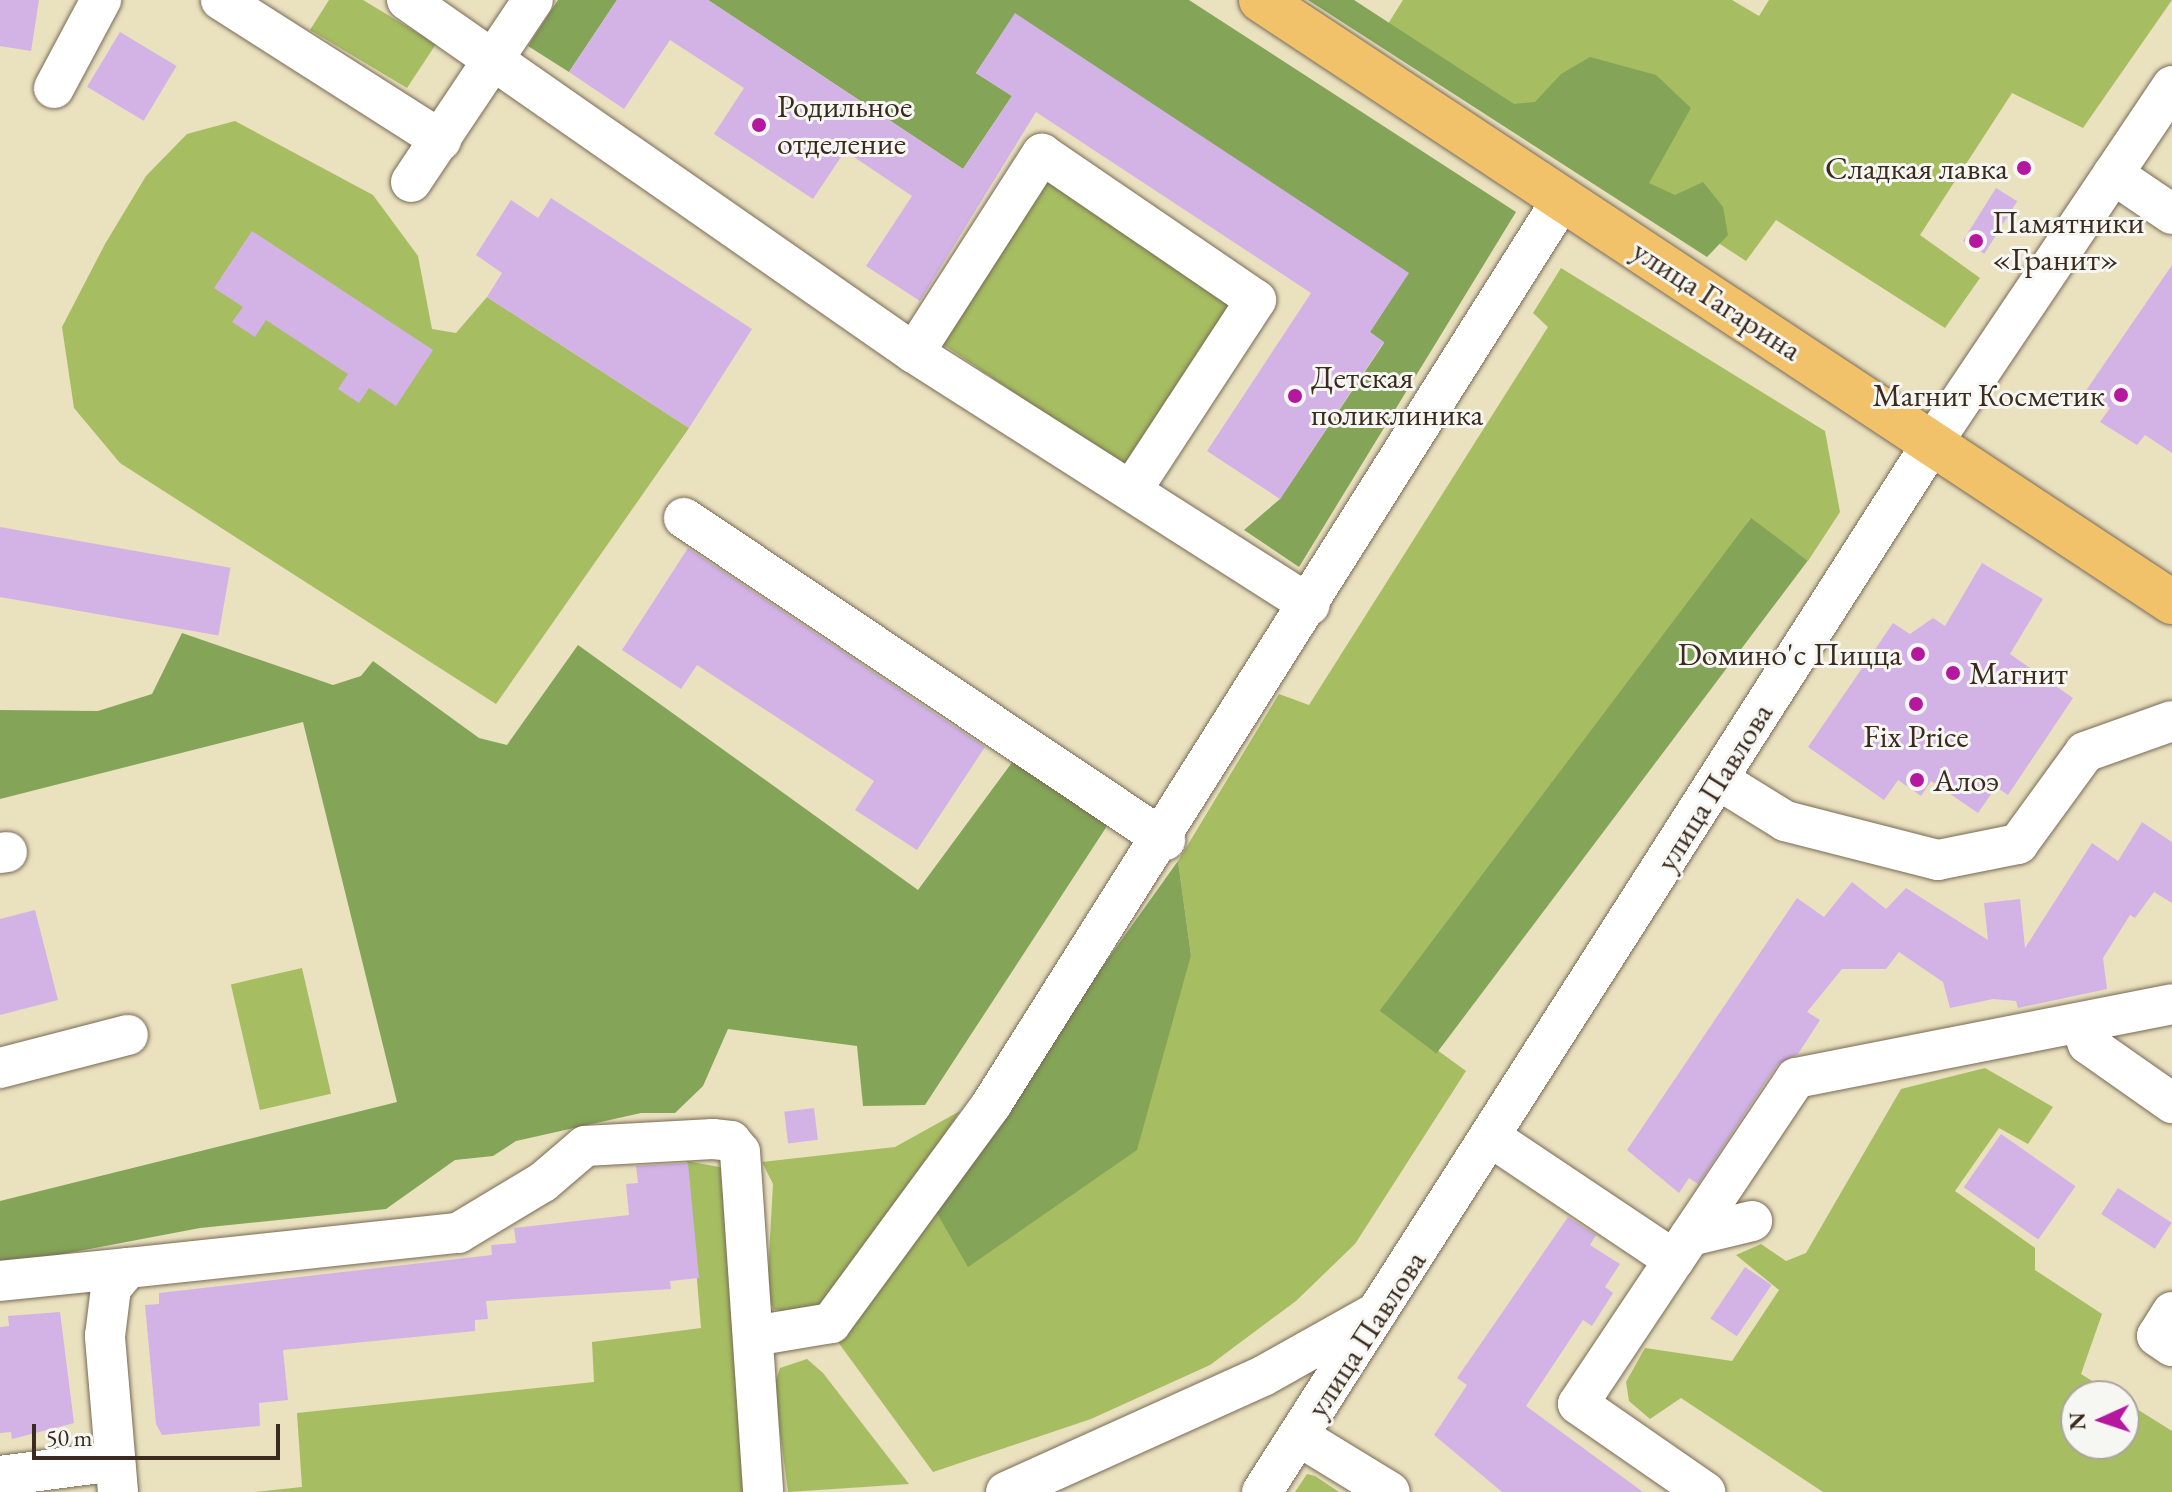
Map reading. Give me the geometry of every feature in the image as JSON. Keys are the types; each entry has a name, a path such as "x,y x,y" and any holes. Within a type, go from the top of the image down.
{"main road":[{"name":"улица Гагарина","path":"1261,0 2172,602"}],"street":[{"path":"54,88 101,0"},
{"path":"221,0 441,140"},
{"path":"407,0 914,353 1309,605"},
{"path":"411,182 533,0"},
{"name":"улица Павлова","path":"1262,1492 1492,1138 1933,442 2172,86"},
{"path":"914,353 1042,154 1256,300 1131,491"},
{"path":"2113,174 2172,214"},
{"path":"754,1336 831,1323 991,1105 1165,840 1563,198"},
{"path":"684,518 1165,840"},
{"path":"1719,780 1785,821 1938,860 2018,844 2085,752 2172,721"},
{"path":"1705,1492 1578,1404 1796,1078 2081,1025 2172,1004"},
{"path":"2081,1025 2088,1044 2172,1103"},
{"path":"0,1068 128,1035"},
{"path":"1492,1138 1682,1248"},
{"path":"0,1281 458,1233 543,1182 585,1146 713,1139 731,1141 740,1152 763,1492"},
{"path":"1682,1248 1752,1221"},
{"path":"0,1476 116,1476 105,1336 111,1288 128,1268"},
{"path":"1027,1487 1263,1376 1382,1310"},
{"path":"2172,1312 2157,1336 2172,1346"},
{"path":"1300,1437 1390,1492"}],"green space":[{"path":"329,0 363,0 436,44 407,88 310,30"},
{"path":"558,0 617,0 569,72 528,46"},
{"path":"708,0 1189,0 1516,212 1299,567 1244,530 1280,499 1384,343 1370,332 1408,273 1015,14 976,73 1012,96 963,169"},
{"path":"1308,0 1354,0 1514,104 1535,102 1561,74 1590,57 1656,75 1691,108 1649,183 1675,195 1703,182 1723,207 1728,235 1707,257"},
{"path":"1403,0 1732,0 1759,16 1769,0 2172,0 2083,128 2012,93 1920,235 1980,278 1945,328 1776,220 1746,261 1386,27"},
{"path":"235,121 373,195 418,256 432,329 456,333 487,297 689,428 496,704 120,463 74,408 62,327 105,244 146,176 187,134"},
{"path":"1050,179 1233,303 1123,466 940,342"},
{"path":"1561,268 1825,431 1840,512 1808,561 1750,519 1411,1031 1466,1071 1355,1244 1296,1301 1210,1365 1091,1419 933,1472 835,1338 932,1205 969,1266 1191,955 1178,861 1279,694 1309,705 1548,327 1533,313"},
{"path":"1751,518 1808,561 1436,1053 1380,1011"},
{"path":"182,633 333,685 361,676 373,661 479,738 507,745 578,645 918,890 1019,753 1107,826 925,1105 863,1106 857,1046 728,1029 703,1086 675,1113 641,1113 516,1141 493,1156 455,1160 386,1209 200,1228 0,1266 0,1201 397,1102 303,722 0,799 0,710 98,711 152,694"},
{"path":"1178,861 1191,955 1137,1150 968,1267 932,1205"},
{"path":"302,968 331,1094 260,1110 231,984"},
{"path":"1985,1068 2053,1107 2028,1144 1999,1128 1955,1191 2035,1248 2035,1270 2102,1314 2081,1374 2091,1380 2060,1380 2060,1460 2140,1460 2140,1411 2172,1431 2172,1492 1823,1492 1681,1398 1650,1419 1629,1401 1626,1382 1645,1348 1732,1361 1779,1290 1736,1255 1761,1244 1786,1261 1806,1253 1901,1089"},
{"path":"960,1111 831,1302 791,1314 773,1309 767,1292 773,1184 762,1162 895,1147"},
{"path":"687,1161 730,1169 747,1492 255,1492 302,1487 297,1413 594,1382 592,1342 701,1328"},
{"path":"807,1359 823,1373 909,1484 788,1492 774,1386 780,1368"},
{"path":"1307,1474 1315,1476 1339,1492 1295,1492"}],"building":[{"path":"0,0 39,0 31,51 0,46"},
{"path":"617,0 708,0 963,169 1012,96 976,73 1015,13 1409,273 1370,332 1384,342 1280,499 1207,451 1311,293 1036,112 920,301 866,266 912,196 845,151 813,199 714,134 744,88 670,40 624,109 569,72"},
{"path":"120,32 177,66 144,121 87,87"},
{"path":"1996,188 2017,201 1984,254 1963,241"},
{"path":"551,198 752,329 689,428 487,297 502,273 476,255 511,200 538,218"},
{"path":"252,231 433,350 396,406 369,388 359,403 338,389 348,374 266,320 255,337 232,322 243,307 214,288"},
{"path":"2172,265 2172,453 2145,435 2137,445 2100,422 2110,408 2085,392"},
{"path":"0,527 230,568 218,636 0,597"},
{"path":"688,548 985,747 917,850 855,810 874,781 697,665 681,689 622,650"},
{"path":"1982,563 2043,599 2010,654 2073,698 2008,795 1996,787 1978,813 1931,781 1921,796 1898,780 1884,800 1808,747 1893,623 1910,634 1933,618 1945,626"},
{"path":"2142,822 2172,842 2172,903 2154,892 2135,918 2130,915 2103,958 2107,989 2018,1008 2016,1001 1993,999 1950,1008 1943,982 1899,952 1886,969 1842,969 1807,1012 1820,1020 1798,1054 1777,1065 1698,1184 1689,1178 1679,1193 1627,1150 1797,898 1824,917 1852,882 1886,909 1906,888 1988,940 1984,903 2020,899 2025,948 2092,843 2118,861"},
{"path":"35,910 58,1000 0,1015 0,919"},
{"path":"814,1108 818,1140 788,1143 784,1112"},
{"path":"2001,1134 2076,1186 2038,1239 1964,1187"},
{"path":"688,1163 699,1278 670,1281 671,1289 486,1301 488,1319 475,1320 475,1331 283,1350 288,1400 259,1403 260,1426 162,1435 156,1424 145,1305 159,1304 159,1293 492,1255 491,1245 516,1243 514,1228 629,1215 626,1184 638,1183 636,1166"},
{"path":"2118,1188 2172,1223 2155,1249 2101,1214"},
{"path":"1568,1217 1596,1235 1590,1245 1620,1264 1605,1287 1613,1293 1592,1326 1583,1320 1526,1406 1643,1492 1502,1492 1434,1435 1467,1385 1457,1378"},
{"path":"1745,1267 1772,1285 1737,1336 1710,1318"},
{"path":"60,1312 74,1423 12,1439 11,1432 0,1433 0,1327 9,1326 8,1316"}],"place":[{"name":"Родильное отделение","path":"759,125"},
{"name":"Сладкая лавка","path":"2024,168"},
{"name":"Памятники «Гранит»","path":"1976,241"},
{"name":"Магнит Косметик","path":"2121,395"},
{"name":"Детская поликлиника","path":"1295,396"},
{"name":"Doмино'с Пицца","path":"1918,654"},
{"name":"Магнит","path":"1953,673"},
{"name":"Fix Price","path":"1916,704"},
{"name":"Алоэ","path":"1917,780"}]}
